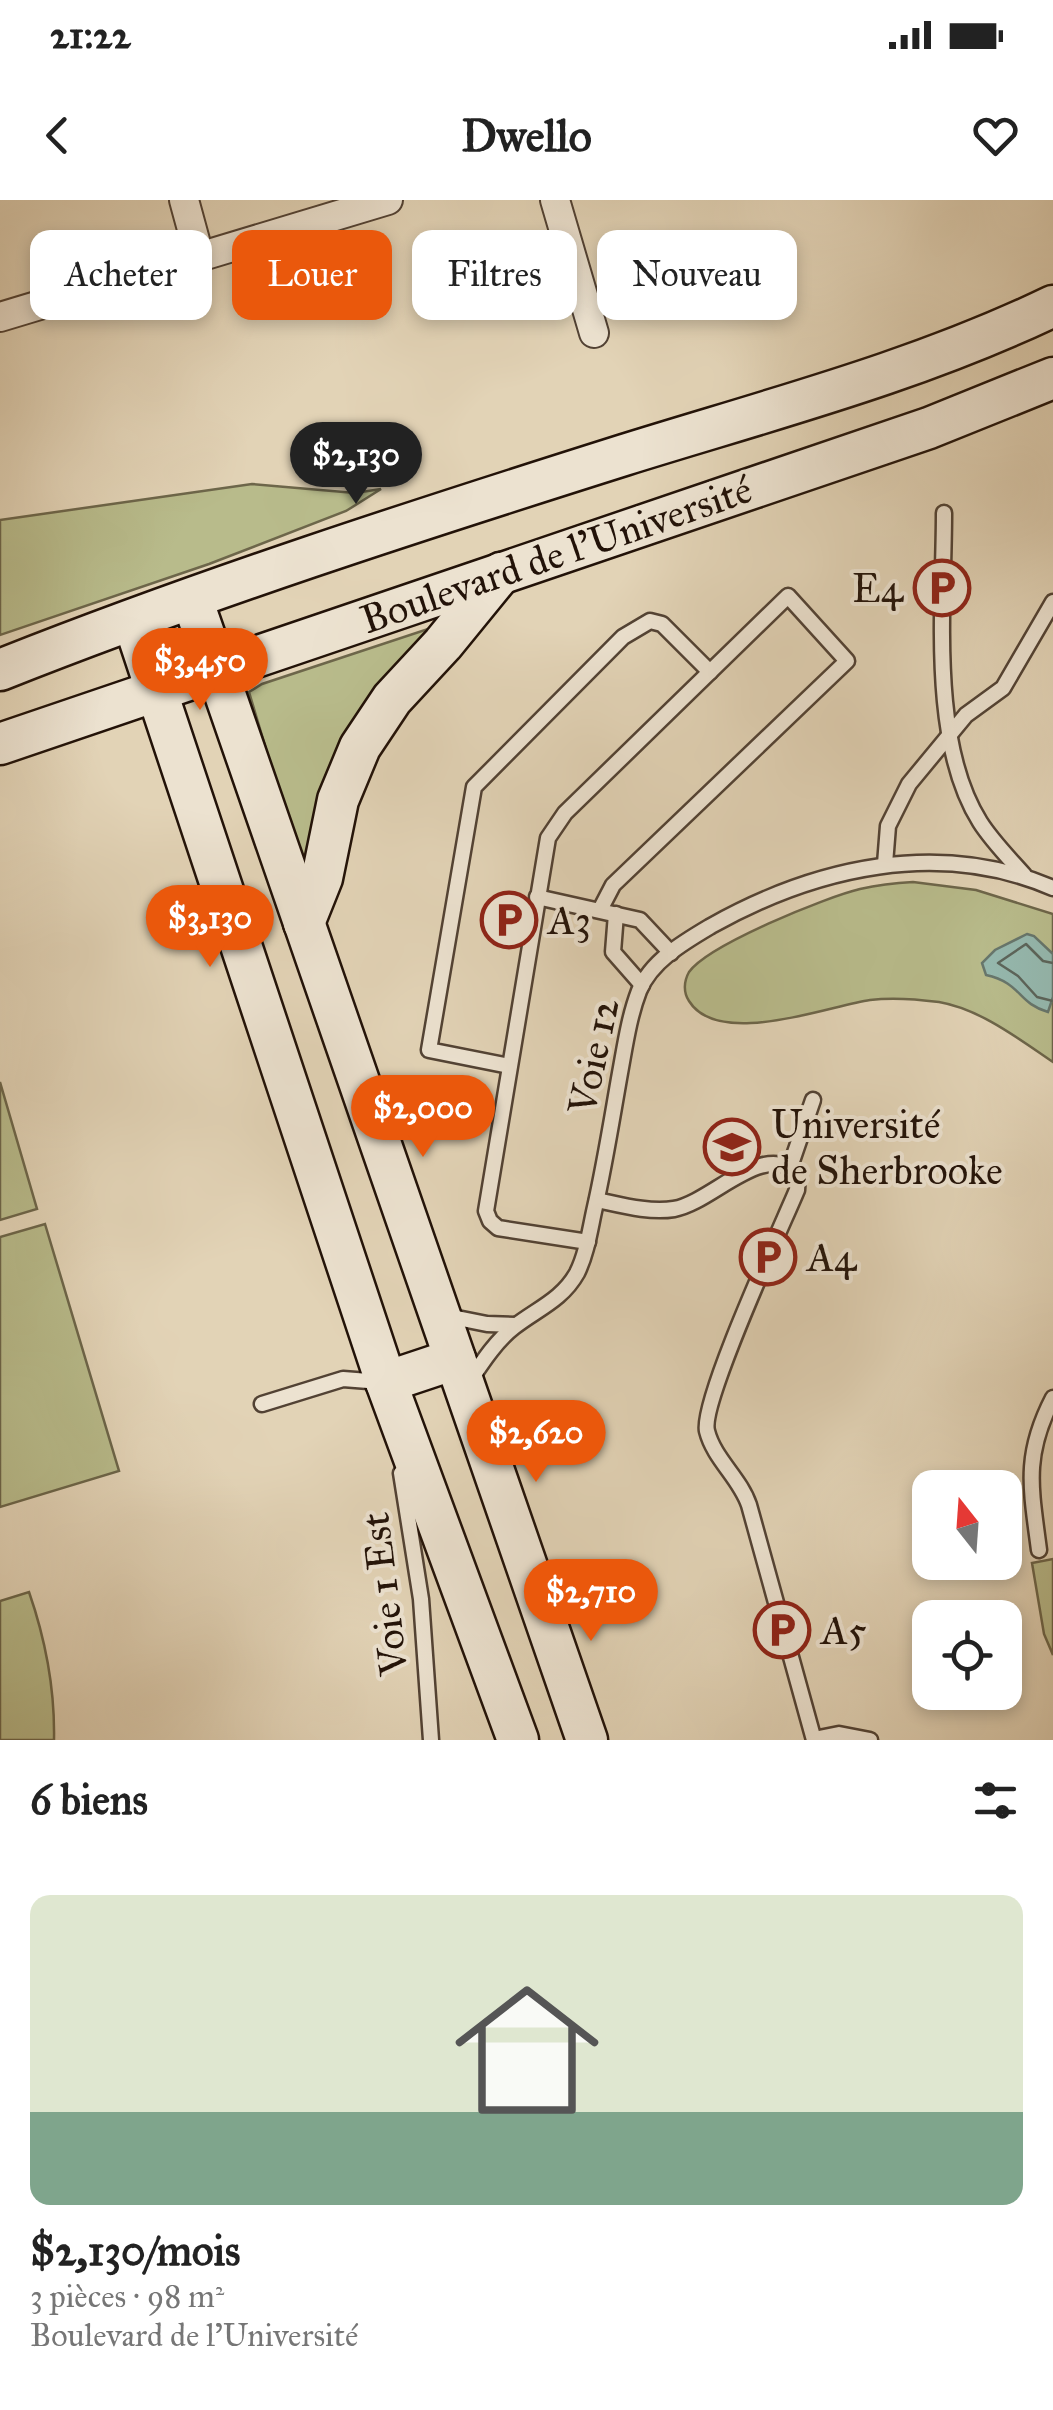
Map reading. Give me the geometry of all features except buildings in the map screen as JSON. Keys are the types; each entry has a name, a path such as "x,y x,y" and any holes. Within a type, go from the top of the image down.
{"main road":[{"name":"Boulevard de l'Université","path":"0,670 133,620 542,481 911,365 1053,306"},
{"name":"Boulevard de l'Université","path":"0,744 930,428 1053,378"},
{"path":"304,923 322,878 338,800 360,747 392,700 501,573"},
{"path":"192,600 581,1723"},
{"path":"133,620 386,1382 518,1740"},
{"path":"386,1382 460,1373"}],"street":[{"path":"184,200 192,230"},
{"path":"212,251 388,200"},
{"path":"555,200 594,333"},
{"path":"0,317 30,308"}],"lane":[{"path":"944,513 944,684 950,732 979,820 1024,876"},
{"path":"588,1242 504,1229 494,1225 488,1216 509,1066 553,828 788,596 846,661 612,885 608,912 613,952 642,985"},
{"path":"885,864 886,832 921,767 966,715 1003,688 1053,602"},
{"path":"509,1066 429,1050 474,786 624,637 650,621 662,624 710,672"},
{"name":"Voie 12","path":"460,1373 488,1355 515,1326 542,1310 566,1289 578,1271 597,1200 631,1017 642,985 671,952 718,922 769,897 832,875 885,864 938,862 1024,876 1053,888"},
{"path":"538,897 640,920 671,952"},
{"path":"790,1167 812,1100"},
{"path":"597,1200 652,1210 677,1209 698,1202 764,1164 776,1162 798,1175 797,1190 716,1386 706,1423 713,1445 742,1487 749,1506 814,1740 839,1734 870,1740"},
{"path":"439,1314 515,1326"},
{"path":"262,1404 343,1378 386,1382"},
{"name":"Voie 1 Est","path":"386,1382 418,1573 430,1740"},
{"path":"1039,1550 1032,1452 1053,1398"},
{"path":"581,1723 606,1740"}],"green space":[{"path":"252,484 355,493 381,489 346,511 209,564 0,635 0,520"},
{"path":"428,629 431,634 303,873 249,692 262,684"},
{"path":"913,882 976,890 1053,914 1053,1062 984,1018 939,1002 870,1000 801,1016 747,1023 723,1022 703,1015 687,998 689,972 742,936 844,894"},
{"path":"0,1082 37,1209 0,1220"},
{"path":"45,1224 119,1471 0,1507 0,1237"},
{"path":"1053,1559 1053,1655 1044,1634 1032,1563"},
{"path":"29,1592 48,1665 54,1740 0,1740 0,1601"}],"water":[{"path":"1027,934 1053,954 1053,997 1048,1012 1030,1004 1007,983 986,975 982,963 995,950"}],"place":[{"name":"E4","path":"942,588"},
{"name":"A3","path":"509,920"},
{"name":"Université de Sherbrooke","path":"732,1147"},
{"name":"A4","path":"768,1257"},
{"name":"A5","path":"782,1630"}]}
